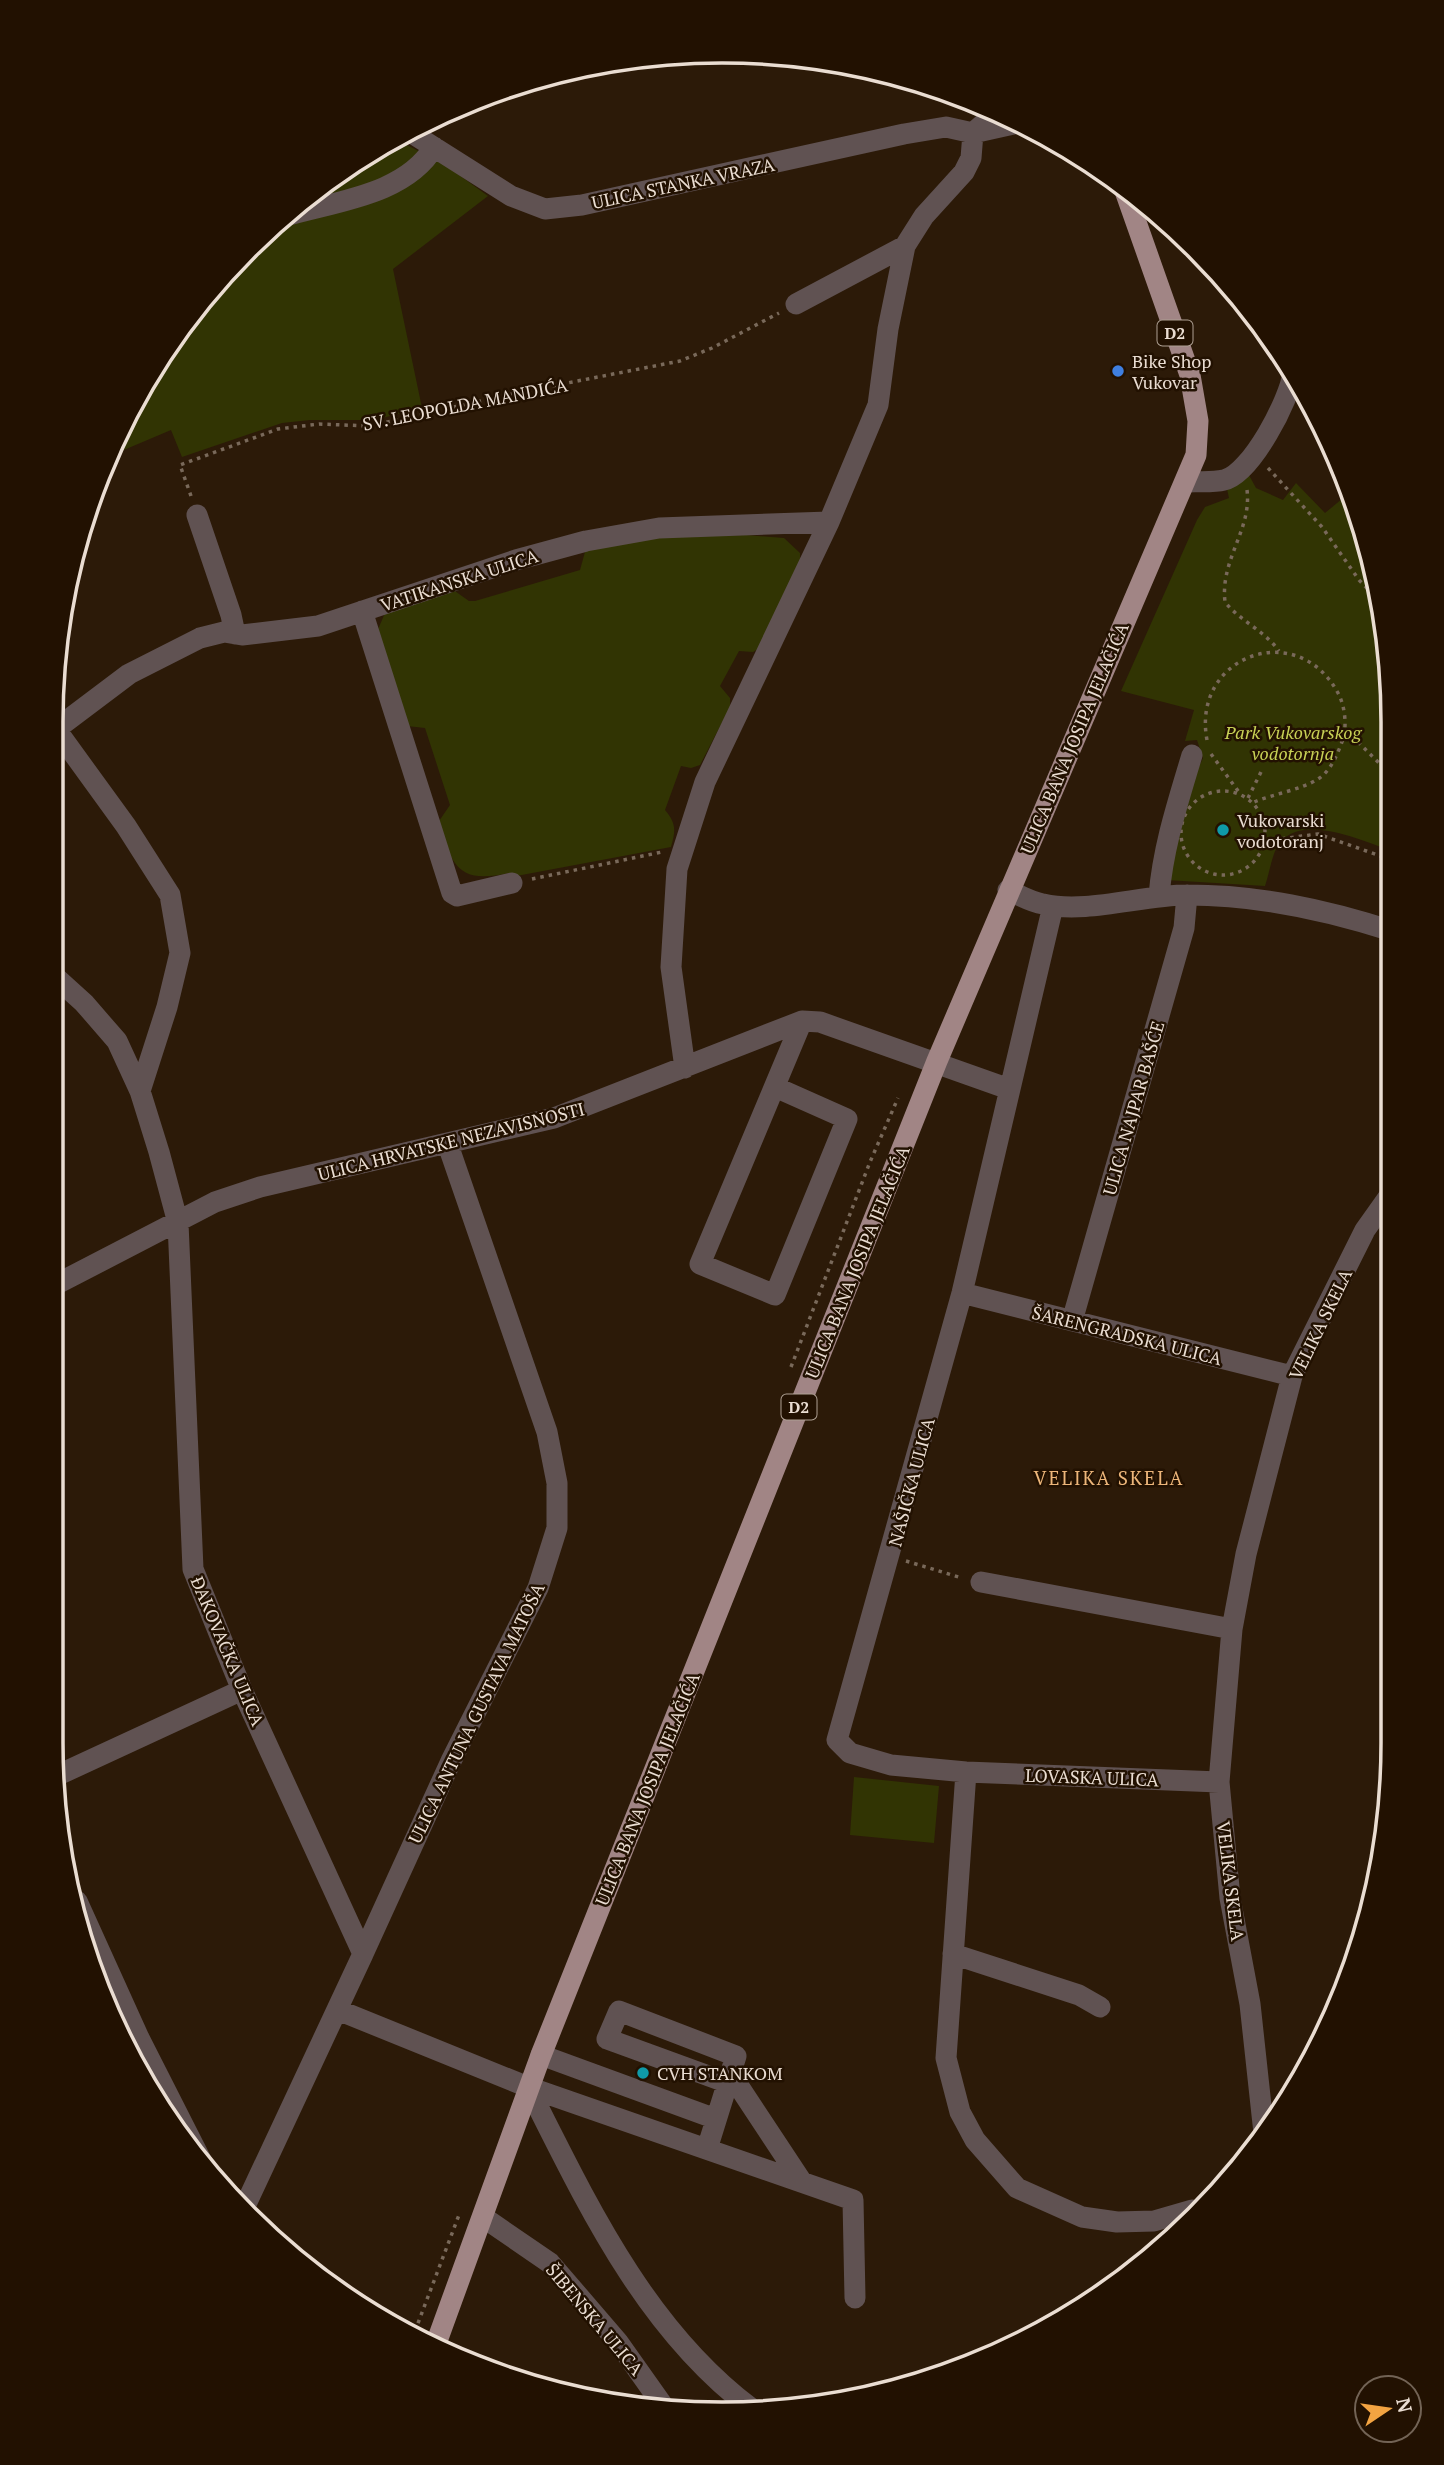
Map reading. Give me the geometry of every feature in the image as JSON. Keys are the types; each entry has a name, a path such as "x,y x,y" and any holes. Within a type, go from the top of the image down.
{"main road":[{"name":"D2","path":"1130,205 1190,375 1198,421 1196,455 1185,482"},
{"name":"ULICA BANA JOSIPA JELAČIĆA","path":"438,2337 528,2087 937,1061 1185,482"}],"street":[{"path":"685,1069 671,967 677,869 684,847 705,782 829,522 878,405 888,329 905,246 924,216 964,173 971,158 973,133 989,120"},
{"path":"973,133 1003,126"},
{"name":"ULICA STANKA VRAZA","path":"419,138 511,195 545,209 582,205 904,134 946,127 973,133"},
{"path":"309,209 403,180 425,162 433,147"},
{"path":"796,304 905,246"},
{"path":"1185,482 1225,480 1239,472 1255,453 1275,417 1288,385"},
{"path":"197,515 231,615 234,634"},
{"name":"VATIKANSKA ULICA","path":"512,883 457,896 452,893 362,611 516,560 586,541 659,528 829,522"},
{"path":"63,721 129,674 200,638 224,632 234,634 318,626 362,611"},
{"path":"63,740 163,883 170,895 176,916 180,953 167,1007 140,1091"},
{"path":"1159,896 1161,871 1172,819 1192,755"},
{"path":"1008,890 1053,906 1186,895 1271,899 1325,910 1381,928"},
{"name":"ULICA NAJPAR BAŠĆE","path":"1072,1321 1184,929 1186,895"},
{"name":"NAŠIČKA ULICA","path":"966,1772 869,1761 850,1753 837,1740 891,1555 962,1293 1053,906"},
{"name":"ĐAKOVAČKA ULICA","path":"63,984 84,1003 117,1041 140,1091 178,1223 193,1569 242,1690 363,1954"},
{"path":"775,1087 847,1119 775,1295 700,1264 802,1021 820,1022 937,1061 1009,1089"},
{"name":"ULICA HRVATSKE NEZAVISNOSTI","path":"63,1281 215,1202 260,1187 554,1118 802,1021"},
{"name":"ULICA ANTUNA GUSTAVA MATOŠA","path":"363,1954 452,1760 538,1588 557,1528 557,1483 547,1432 448,1145"},
{"name":"VELIKA SKELA","path":"1263,2119 1250,2004 1230,1898 1219,1782 1232,1629 1250,1541 1293,1376 1365,1230 1381,1207"},
{"name":"ŠARENGRADSKA ULICA","path":"962,1293 1293,1376"},
{"path":"981,1582 1232,1629"},
{"path":"64,1772 242,1690"},
{"path":"966,1772 946,2057 960,2112 975,2140 1017,2188 1082,2217 1117,2222 1154,2221 1185,2212"},
{"name":"LOVASKA ULICA","path":"966,1772 1219,1782"},
{"path":"90,1930 139,2038 178,2114"},
{"path":"248,2200 363,1954"},
{"path":"953,1954 1079,1995 1100,2007"},
{"path":"338,2010 528,2087 853,2200 855,2298"},
{"path":"731,2071 607,2039 619,2011 731,2071 802,2182"},
{"path":"541,2055 716,2119"},
{"path":"707,2149 731,2071"},
{"path":"528,2087 594,2217 650,2303 689,2354 743,2402"},
{"name":"ŠIBENSKA ULICA","path":"482,2217 550,2263 618,2342 658,2399"}],"path":[{"name":"SV. LEOPOLDA MANDIĆA","path":"197,515 180,465 278,429 319,425 370,426 516,393 680,361 749,330 796,304"},
{"path":"1255,453 1322,527 1367,588"},
{"path":"1248,492 1242,526 1225,569 1224,602 1272,641 1279,651"},
{"path":"1241,795 1209,750 1203,722 1209,693 1226,670 1251,655 1279,651 1307,659 1329,676 1343,702 1346,730 1337,758 1319,779 1252,803"},
{"path":"1346,730 1381,765"},
{"path":"1247,799 1261,772"},
{"path":"1228,791 1247,799 1262,816 1265,841 1261,852 1247,869 1225,876 1202,870 1191,861 1184,848 1182,827 1190,807 1213,792 1228,791"},
{"path":"1265,841 1318,834 1381,856"},
{"path":"512,883 684,847"},
{"path":"790,1371 870,1163 901,1091"},
{"path":"891,1555 932,1570 981,1582"}],"green space":[{"path":"406,144 444,164 488,196 393,269 422,408 374,420 282,423 182,457 171,430 122,451 151,392 199,321 256,256 321,199"},
{"name":"Park Vukovarskog vodotornja","path":"1244,466 1256,488 1283,500 1296,483 1325,513 1342,499 1359,551 1368,593 1380,679 1381,847 1331,831 1298,831 1286,837 1276,849 1265,886 1166,880 1187,793 1203,758 1197,740 1185,741 1194,710 1121,691 1197,520 1205,507 1229,498 1225,480"},
{"path":"746,535 784,538 800,553 800,562 758,649 753,652 739,651 720,686 730,698 730,707 700,765 691,768 681,766 665,810 674,827 671,847 511,877 509,873 479,876 460,869 448,851 437,824 450,805 425,728 407,726 376,634 385,613 452,589 469,601 475,601 580,570 585,552 604,546 644,539"},
{"path":"854,1777 939,1786 934,1843 850,1835"}],"place":[{"name":"Bike Shop Vukovar","path":"1118,371"},
{"name":"Vukovarski vodotoranj","path":"1223,830"},
{"name":"CVH STANKOM","path":"643,2073"}],"district":[{"name":"VELIKA SKELA","path":"1109,1477"}]}
